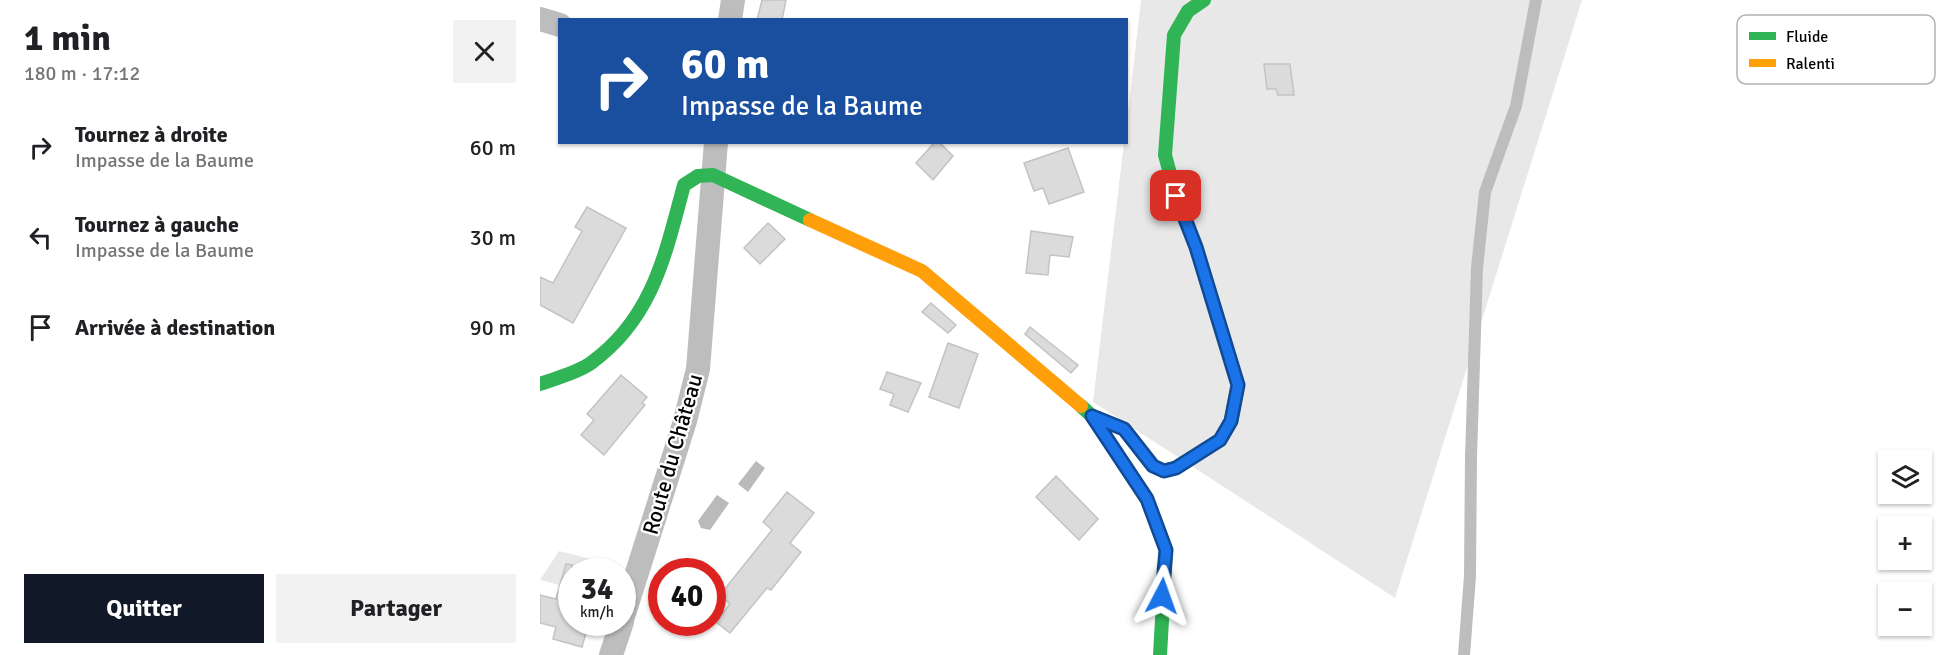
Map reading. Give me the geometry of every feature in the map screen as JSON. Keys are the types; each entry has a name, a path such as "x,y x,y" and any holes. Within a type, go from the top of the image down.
{"street":[{"path":"730,18 733,0"},
{"path":"1092,416 1124,429 1153,466 1164,471 1176,468 1220,440 1231,421 1238,385 1196,247 1176,196 1165,155 1174,35 1188,11 1204,0"},
{"path":"540,19 558,24"},
{"name":"Route du Château","path":"636,577 685,421 698,369 716,144"},
{"path":"540,384 589,364 622,336 639,315 665,256 684,185 698,176 713,175 922,271 1092,416 1147,499 1166,550 1160,655"},
{"name":"Route du Château","path":"611,655 617,636"}],"lane":[{"path":"1464,655 1470,576 1477,268 1485,192 1516,106 1536,0"}],"shaded area":[{"path":"1141,0 1582,0 1395,598 1093,402 1124,144 1128,144 1128,113"},
{"path":"756,461 765,468 748,492 738,484"},
{"path":"717,495 729,503 710,530 701,528 698,521"},
{"path":"559,551 586,558 558,558 558,585 540,580"}],"building":[{"path":"762,0 786,0 782,18 758,18"},
{"path":"1264,64 1290,64 1294,95 1278,95 1276,89 1267,89"},
{"path":"933,144 941,144 953,156 933,180 916,163"},
{"path":"1068,148 1084,192 1049,204 1043,188 1034,191 1024,163"},
{"path":"587,207 626,228 573,323 540,305 540,277 553,283 582,231 575,227"},
{"path":"768,223 785,239 760,264 744,248"},
{"path":"1031,231 1073,237 1069,257 1050,255 1048,275 1026,273"},
{"path":"931,303 956,325 948,333 922,312"},
{"path":"1030,327 1078,365 1071,373 1025,334"},
{"path":"948,343 978,354 959,408 929,397"},
{"path":"887,372 921,383 908,412 890,405 894,394 880,389"},
{"path":"621,375 647,397 642,403 645,405 604,455 581,435 594,420 587,414"},
{"path":"1056,476 1098,519 1079,540 1036,497"},
{"path":"787,492 814,513 790,543 801,552 771,590 767,588 730,633 726,630 726,609 730,604 726,600 726,588 772,530 763,522"},
{"path":"558,592 558,636 585,636 582,647 553,639 556,627 540,623 540,595 556,599"}],"traffic: fast":[{"path":"1124,429 1153,466 1164,471 1175,468 1220,440 1231,421 1238,385 1196,247 1176,196 1165,155 1174,35 1188,11 1204,0"},
{"path":"540,384 585,367 612,345 629,326 643,305 663,260 684,185 698,176 713,175 810,220"},
{"path":"1081,406 1092,416 1147,499 1166,550 1160,655"}],"traffic: slow":[{"path":"810,220 922,271 1081,406"}],"route":[{"path":"1162,596 1166,550 1147,499 1092,416 1124,429 1153,466 1164,471 1176,468 1220,440 1231,421 1238,385 1196,247 1176,196"}]}
